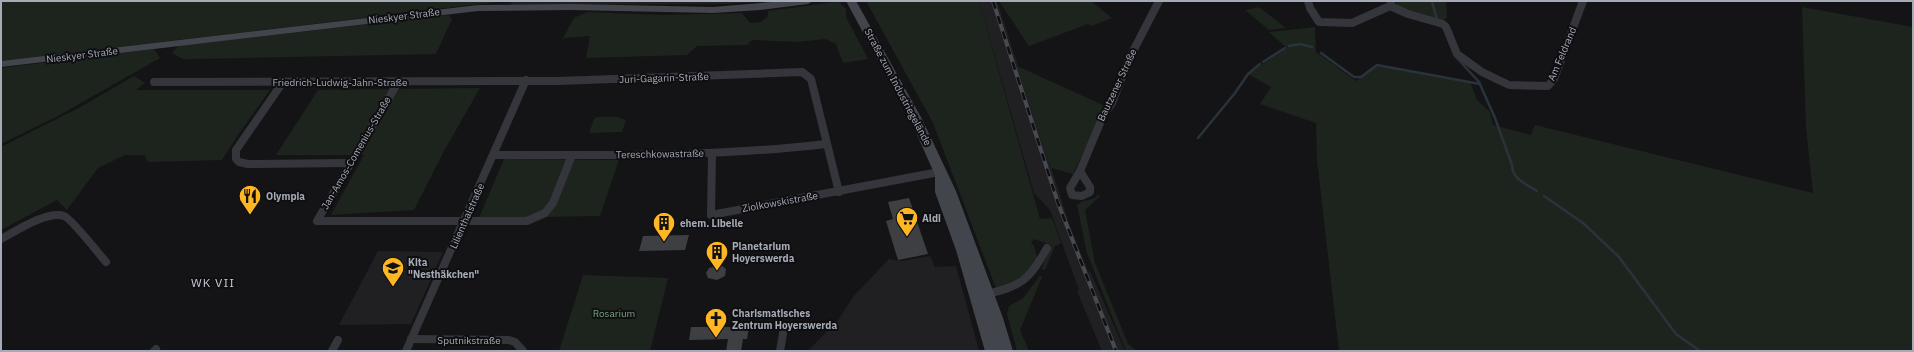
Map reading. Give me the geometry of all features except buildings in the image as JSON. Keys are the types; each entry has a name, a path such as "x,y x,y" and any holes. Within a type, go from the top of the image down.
{"main road":[{"name":"Nieskyer Straße","path":"1,64 478,8 585,4 712,10 760,7 808,1"},
{"name":"Straße zum Industriegelände","path":"851,1 916,119 940,174 941,192 982,295"},
{"path":"982,295 992,351"},
{"path":"982,295 1006,351"}],"street":[{"name":"Bautzener Straße","path":"1080,171 1103,116 1112,103 1126,70 1129,58 1159,1"},
{"path":"1308,1 1310,8 1319,22 1330,24 1352,23 1390,3"},
{"name":"Am Feldrand","path":"1390,3 1408,14 1443,24 1446,27 1457,54 1482,72 1509,85 1536,87 1548,86 1554,79 1583,1"},
{"name":"Juri-Gagarin-Straße","path":"526,80 691,77 802,72 808,75 811,79 826,144"},
{"name":"Friedrich-Ludwig-Jahn-Straße","path":"154,82 398,82 526,80"},
{"name":"Lilienthalstraße","path":"406,351 465,221 526,80"},
{"path":"283,82 236,150 236,159 239,162 248,164 349,163"},
{"name":"Jan-Amos-Comenius-Straße","path":"398,82 349,163 317,221 465,221"},
{"path":"826,144 839,192"},
{"name":"Tereschkowastraße","path":"494,155 712,154 769,151 826,144"},
{"name":"Ziolkowskistraße","path":"712,154 711,215 940,174"},
{"path":"465,221 522,221 536,218 545,213 553,204 572,155"},
{"path":"1,239 38,220 56,214 66,216 106,262"},
{"path":"982,295 1018,286 1034,272 1047,248"},
{"path":"780,351 784,328"},
{"name":"Sputnikstraße","path":"411,339 509,340 515,342 523,351"},
{"path":"332,351 338,340"}],"shaded area":[{"path":"509,1 766,1 728,4 513,5"},
{"path":"979,1 997,1 1069,223 1088,272 1090,271 1125,351 1102,351 1077,291 1079,290 1050,210 1034,193"},
{"name":"Kita \"Nesthäkchen\"","path":"378,251 443,252 411,324 339,325"},
{"path":"930,256 935,267 956,266 979,351 808,351 838,320 853,297 889,259 901,261"}],"green space":[{"path":"1,1 505,1 1,61"},
{"path":"866,1 979,1 1040,219 1052,218 1061,243 1055,246 1045,270 1041,269 1052,245 1034,239 1031,243 1034,246 1038,261 1024,278 997,291 933,123"},
{"path":"999,1 1091,1 1112,18 1091,26 1088,24 1029,46"},
{"path":"1397,1 1446,1 1447,18 1440,21 1411,12 1395,5"},
{"path":"835,2 840,3 846,9 846,17 868,59 843,63 836,44 825,39 797,42 752,40 747,45 697,46 687,55 586,58 590,36 563,38 574,18 587,12 663,15 742,13 750,23 761,22 768,16 768,11"},
{"path":"1259,7 1286,28 1269,30 1245,10"},
{"path":"1802,7 1913,27 1913,351 1339,351 1317,160 1316,123 1260,104 1271,87 1248,74 1287,48 1269,32 1315,27 1316,58 1316,52 1356,81 1377,65 1470,82 1477,100 1490,112 1493,125 1531,135 1535,125 1813,193 1806,128"},
{"path":"449,15 452,19 436,54 183,59 172,53 178,46"},
{"path":"154,49 160,58 58,116 1,144 1,68"},
{"path":"1017,66 1105,106 1073,174 1051,168"},
{"path":"134,76 145,83 136,90 270,90 222,160 148,162 144,155 125,155 98,168 67,210 57,200 1,230 1,147 77,109"},
{"path":"480,88 444,151 414,210 331,215 364,155 276,155 318,90"},
{"path":"598,117 617,117 626,120 622,132 589,133 594,119"},
{"path":"504,159 619,160 600,216 479,218"},
{"path":"1098,195 1100,196 1085,210 1095,263 1128,344 1137,351 1126,351 1087,253 1077,205"},
{"name":"Rosarium","path":"583,275 668,278 650,351 559,351"},
{"path":"1040,276 1042,277 1020,330 1029,351 1017,351 1007,314 1009,306 1023,298"}],"waterway":[{"path":"1432,1 1437,20"},
{"path":"1289,46 1300,44 1312,47"},
{"path":"1263,62 1285,48"},
{"path":"1321,53 1354,77 1361,77 1377,65 1480,84"},
{"path":"1457,58 1480,84"},
{"path":"1198,138 1235,93 1248,74 1260,64"},
{"path":"1480,84 1495,118 1514,174 1520,181 1537,191"},
{"path":"1544,196 1583,223 1619,257 1676,334 1700,351"}],"railway":[{"path":"993,1 1058,203 1116,351"}],"place":[{"name":"Olympia","path":"250,216"},
{"name":"Aldi","path":"907,238"},
{"name":"ehem. Libelle","path":"664,242"},
{"name":"Planetarium Hoyerswerda","path":"717,272"},
{"name":"Kita \"Nesthäkchen\"","path":"393,288"},
{"name":"Charismatisches Zentrum Hoyerswerda","path":"716,338"}],"district":[{"name":"WK VII","path":"213,282"}]}
